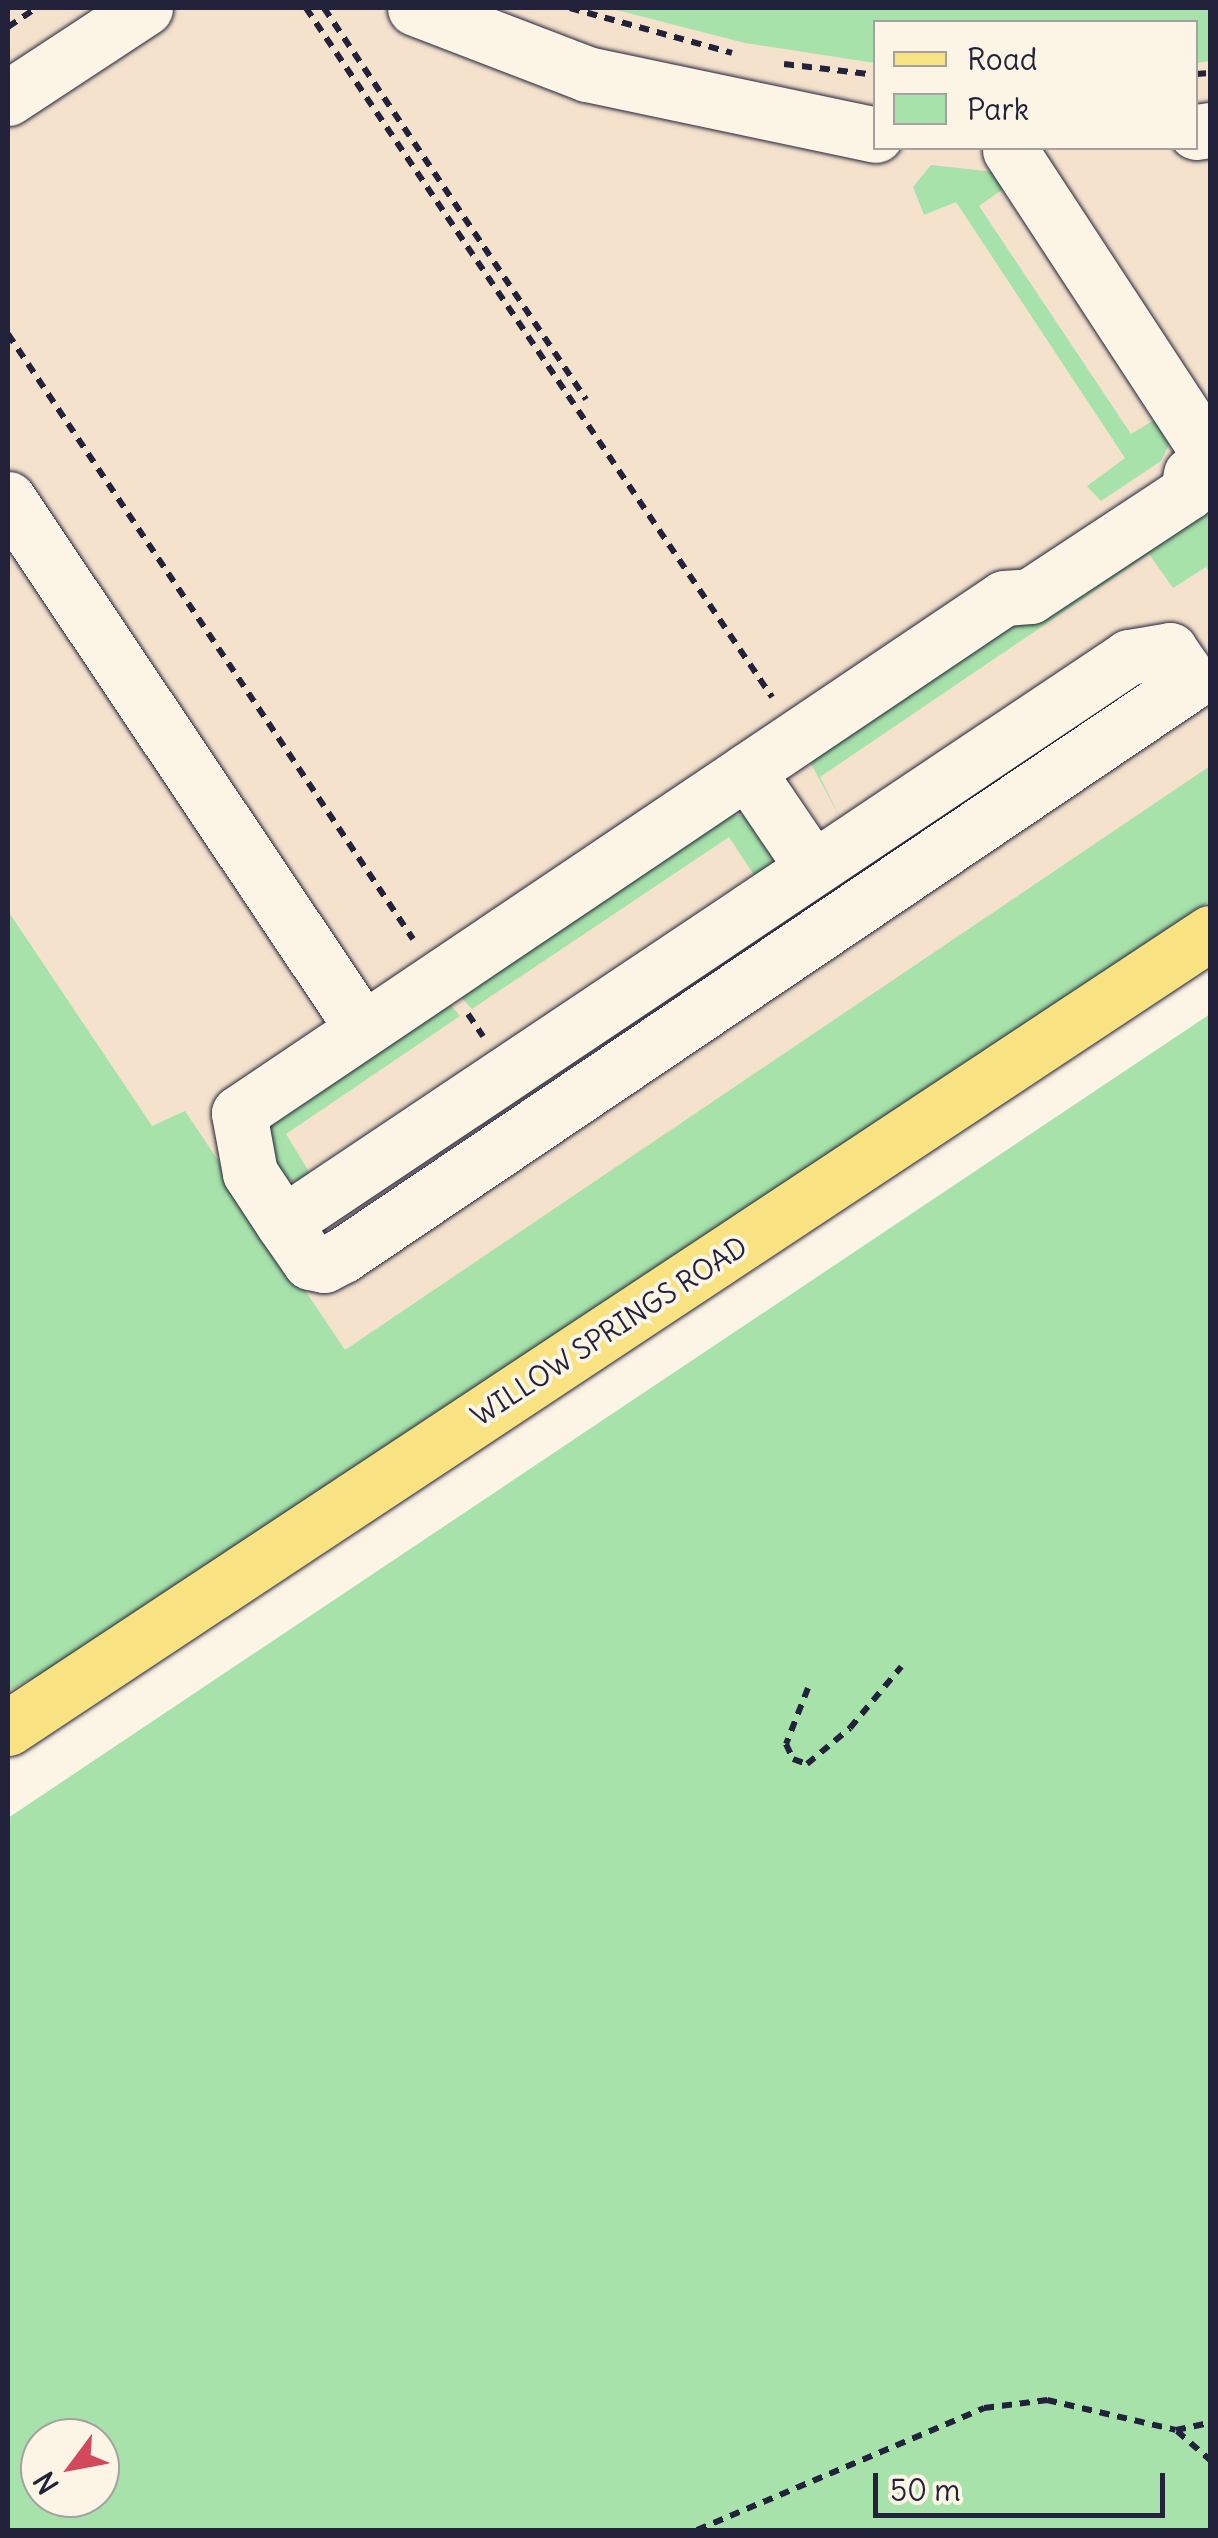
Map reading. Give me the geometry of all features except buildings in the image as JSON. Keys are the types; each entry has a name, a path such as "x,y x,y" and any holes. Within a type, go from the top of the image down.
{"main road":[{"name":"WILLOW SPRINGS ROAD","path":"8,1728 1210,933"}],"lane":[{"path":"8,98 145,8"},
{"path":"415,8 587,74 873,134"},
{"path":"284,1222 1129,657 1170,650 1192,682 324,1265 310,1262 250,1173 239,1113 1004,598 1017,568 1172,470 1204,464 1012,150"},
{"path":"8,500 363,1030"},
{"path":"996,746 1028,793"},
{"path":"747,771 814,868"}],"path":[{"path":"8,27 36,8"},
{"path":"306,8 756,680 789,718 796,738"},
{"path":"324,8 586,400"},
{"path":"570,8 748,56"},
{"path":"767,61 873,75"},
{"path":"8,334 439,978 484,1037"},
{"path":"808,1688 786,1744 793,1759 807,1764 850,1728 901,1666"},
{"path":"697,2530 984,2408 1047,2400 1176,2430 1210,2423"},
{"path":"1176,2430 1210,2460"}],"shaded area":[{"path":"8,8 1210,8 1210,894 8,1697"}],"green space":[{"path":"609,8 1210,8 1210,61 1198,63 1198,20 873,20 873,63 745,43"},
{"path":"931,165 994,172 1003,189 979,206 1131,434 1156,419 1170,442 1161,461 1101,501 1087,486 1125,458 956,202 924,215 913,187"},
{"path":"1210,505 1210,573 1206,567 1173,588 1149,554 820,777 842,821 809,760 1186,509"},
{"path":"1210,766 1210,901 82,1653 8,1691 8,911 152,1126 185,1111 345,1350"},
{"path":"729,815 746,815 773,857 770,867 754,875 729,837 472,1009 459,995"},
{"path":"449,1003 460,1016 286,1134 311,1175 301,1182 284,1179 262,1134 267,1124"},
{"path":"1210,1014 1210,2530 8,2530 8,1818"}]}
